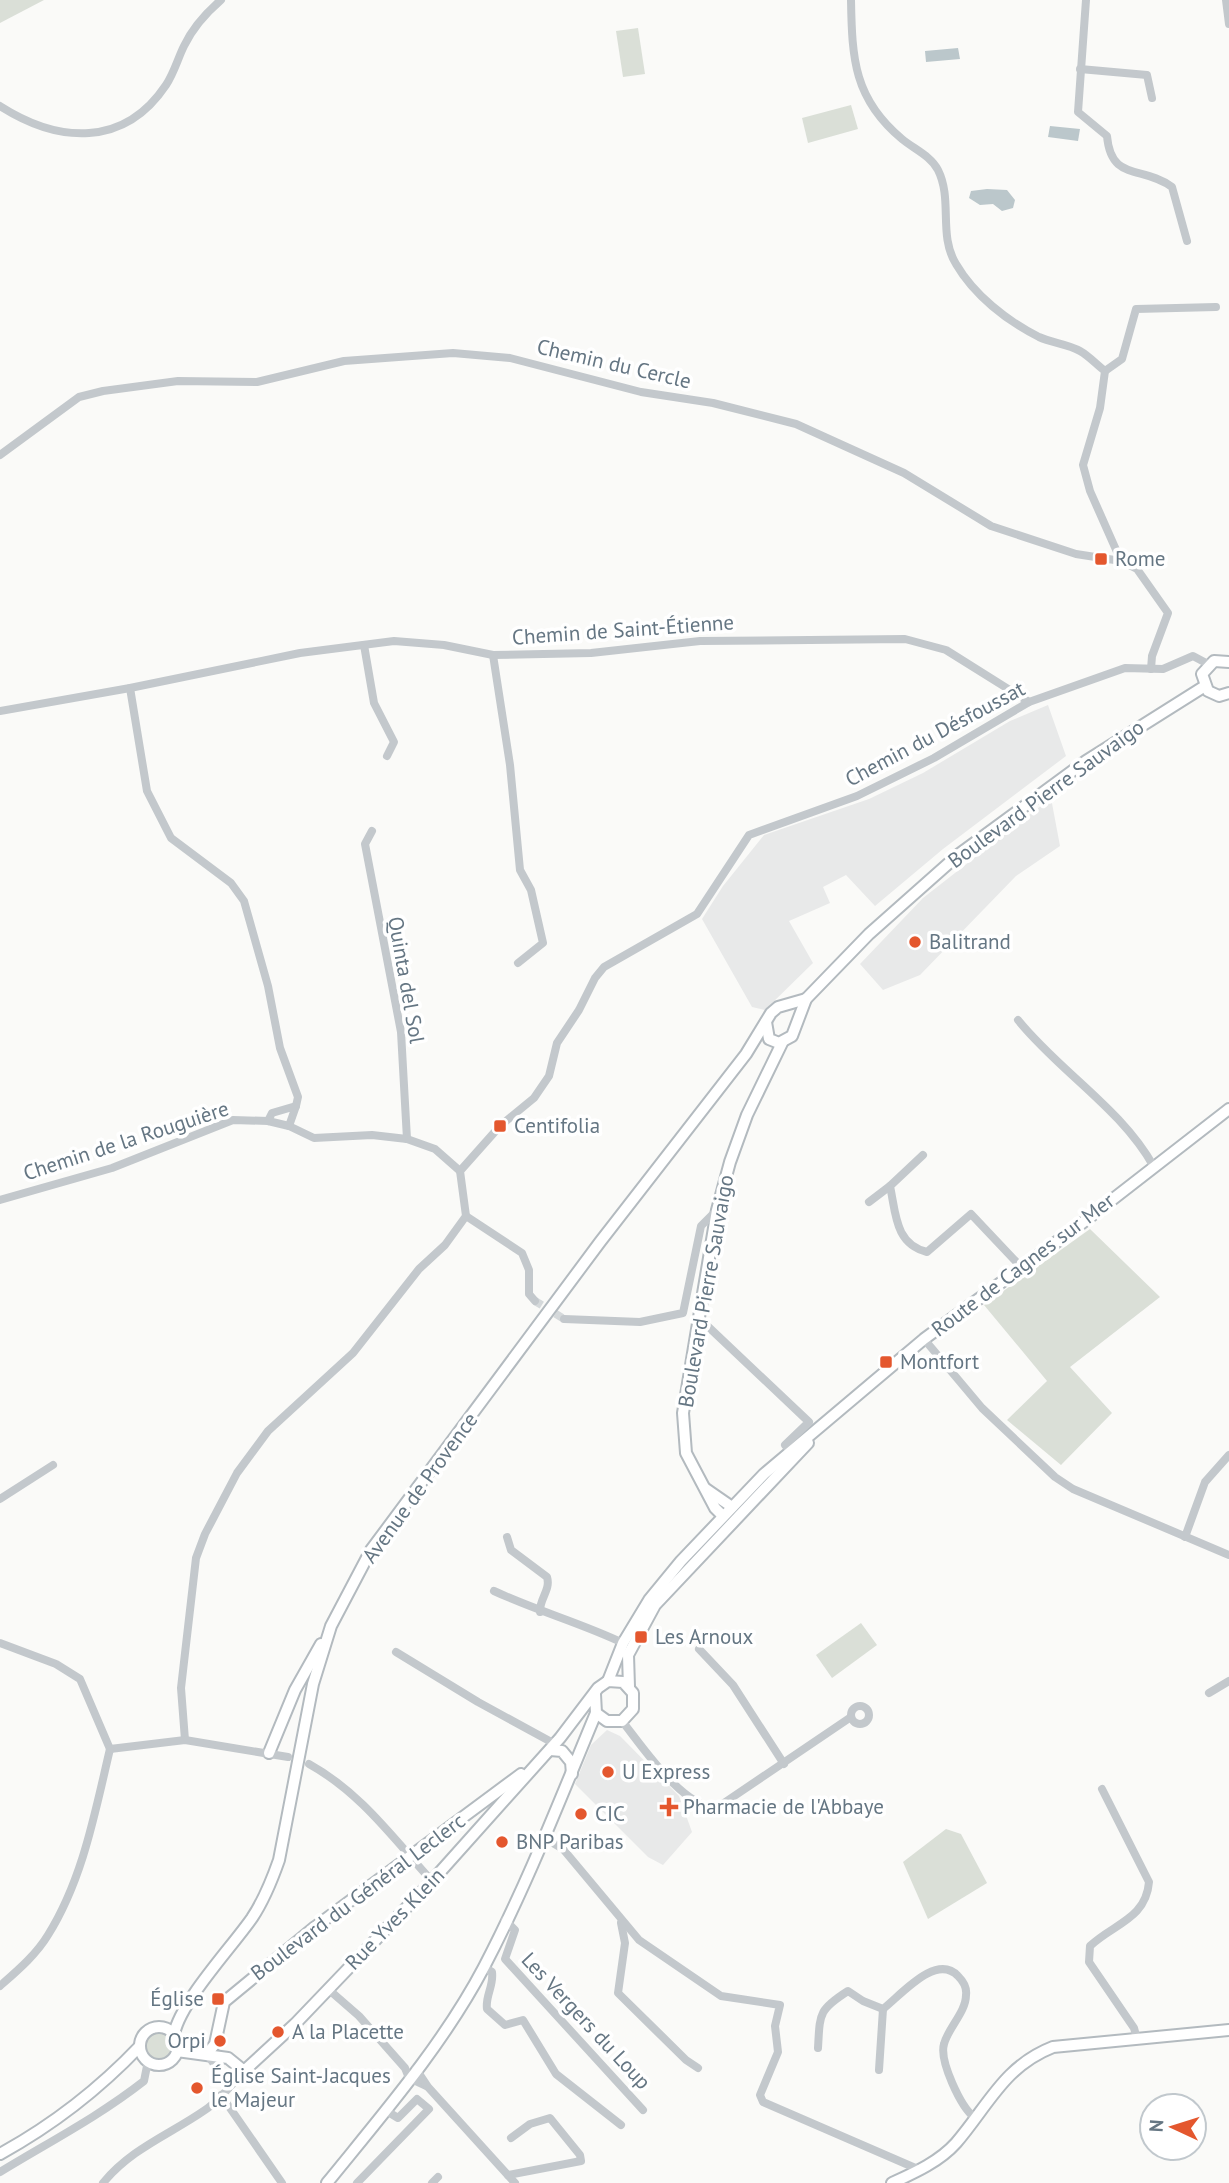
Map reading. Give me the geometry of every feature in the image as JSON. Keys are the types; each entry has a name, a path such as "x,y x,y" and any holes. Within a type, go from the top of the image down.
{"main road":[{"path":"1229,662 1220,659 1209,664 1202,674 1205,686 1219,696 1229,693"},
{"name":"Boulevard Pierre Sauvaigo","path":"799,1016 806,999 886,919 1008,816 1127,733 1205,686"},
{"name":"Boulevard Pierre Sauvaigo","path":"787,1005 806,999"},
{"path":"787,1005 799,1016 797,1028 775,1041 766,1022 778,1007 787,1005"},
{"name":"Avenue de Provence","path":"174,2034 184,2011 254,1916 269,1886 279,1860 313,1684 331,1626 371,1550 600,1242 746,1054 766,1022"},
{"name":"Boulevard Pierre Sauvaigo","path":"728,1512 704,1487 686,1453 682,1433 683,1413 717,1210 738,1138 775,1057 775,1041"},
{"name":"Avenue de Provence","path":"746,1054 775,1041"},
{"name":"Route de Cagnes sur Mer","path":"608,1681 623,1643 660,1585 728,1512 924,1339 1022,1269 1229,1109"},
{"name":"Route de Cagnes sur Mer","path":"629,1687 628,1655 655,1605 773,1479 792,1454"},
{"path":"655,1605 666,1586 728,1512 762,1484 773,1479"},
{"path":"269,1753 295,1690 331,1626"},
{"path":"540,1760 608,1681 623,1682 629,1687 635,1701 634,1709 622,1721 607,1721 596,1713"},
{"path":"327,2183 416,2069 484,1967 586,1744 596,1713 595,1693"},
{"path":"575,1719 596,1713"},
{"path":"586,1744 607,1721"},
{"path":"552,1747 568,1756 572,1774"},
{"name":"Boulevard du Général Leclerc","path":"207,2054 215,2044 220,2008 224,2001 410,1856 540,1760"},
{"name":"Rue Yves Klein","path":"244,2071 432,1881 540,1760"},
{"path":"491,1797 499,1806"},
{"name":"Avenue de Provence","path":"161,2027 184,2011"},
{"path":"0,2154 60,2115 120,2068 140,2046 144,2034 161,2027 174,2034 177,2051"},
{"path":"892,2183 920,2170 955,2144 1008,2075 1039,2052 1053,2047 1229,2031"},
{"path":"140,2046 147,2060"},
{"path":"177,2051 228,2058 244,2071"},
{"path":"120,2068 147,2060 165,2064 177,2051"}],"street":[{"path":"0,106 15,116 52,130 100,134 117,128 146,110 167,84 185,44 203,16 222,0"},
{"path":"851,0 853,55 862,91 880,118 931,160 938,170 946,205 946,236 955,263 988,303 1015,324 1042,338 1080,351 1105,371"},
{"path":"1086,0 1077,113 1107,136 1111,159 1118,165 1172,187 1187,241"},
{"path":"1226,0 1229,24"},
{"path":"1080,69 1147,75 1152,98"},
{"path":"1151,669 1152,656 1168,613 1137,569 1121,561 1090,491 1083,465 1100,408 1105,371 1122,359 1136,309 1216,307"},
{"name":"Chemin du Cercle","path":"0,455 79,397 103,391 178,382 257,382 344,361 453,353 539,364 641,392 713,403 796,424 904,473 991,526 1076,554 1121,561"},
{"name":"Chemin de Saint-Étienne","path":"0,711 300,653 394,641 444,645 493,655 590,653 699,641 905,639 946,650 1029,702"},
{"path":"363,645 374,703 394,742 393,750 387,756"},
{"path":"493,655 510,765 520,870 531,890 543,943 518,963"},
{"name":"Chemin du Désfoussat","path":"460,1171 500,1126 534,1098 549,1076 557,1043 579,1010 594,978 604,967 697,914 749,835 857,796 934,758 1029,702 1125,668 1163,669 1192,656 1209,664"},
{"path":"130,688 147,791 171,838 231,883 244,901 268,986 280,1048 298,1097 289,1126"},
{"name":"Quinta del Sol","path":"372,831 365,844 401,1032 407,1139"},
{"path":"1018,1020 1042,1050 1068,1068 1142,1145 1154,1167"},
{"path":"268,1121 272,1113 296,1107"},
{"name":"Chemin de la Rouguière","path":"0,1200 113,1168 233,1120 268,1121 289,1126 314,1138 372,1135 407,1139 435,1149 460,1171"},
{"path":"869,1202 923,1155"},
{"path":"186,1740 181,1688 196,1558 205,1534 231,1485 268,1431 353,1353 419,1269 445,1245 466,1216 460,1171"},
{"path":"890,1186 899,1231 906,1242 916,1249 927,1252 971,1214 1022,1269"},
{"path":"564,1319 640,1322 683,1313 701,1226 717,1210"},
{"path":"466,1216 522,1253 529,1270 529,1294 535,1301"},
{"path":"699,1318 809,1422 785,1445 792,1454"},
{"path":"924,1339 982,1408 1055,1477 1073,1489 1229,1555"},
{"path":"1185,1537 1205,1482 1229,1455"},
{"path":"0,1499 53,1465"},
{"path":"507,1537 511,1550 547,1577 548,1587 539,1602 540,1612"},
{"path":"494,1591 540,1612 588,1627 623,1643"},
{"path":"0,1643 56,1664 80,1679 110,1749 90,1838 72,1886 49,1934 36,1952 0,1986"},
{"path":"699,1649 733,1685 784,1764"},
{"path":"396,1651 552,1747"},
{"path":"1209,1693 1229,1681"},
{"path":"622,1721 635,1741 692,1801 705,1808 718,1807 851,1717"},
{"path":"110,1749 186,1740 288,1757"},
{"path":"309,1764 338,1780 355,1794 432,1881"},
{"path":"1102,1789 1149,1882 1148,1892 1138,1912 1090,1946 1089,1962 1134,2028 1137,2039"},
{"path":"543,1836 563,1849 639,1940 721,1996 780,2005 775,2026 778,2052 760,2095 763,2102 920,2170"},
{"name":"Les Vergers du Loup","path":"505,1920 515,1930 505,1959 643,2110"},
{"path":"621,1920 625,1943 618,1993 686,2060 698,2068"},
{"path":"484,1967 492,1972 493,1982 486,2001 487,2010 505,2025 523,2020 556,2074 621,2124"},
{"path":"879,2070 883,2009 928,1971 941,1968 953,1970 964,1982 967,1997 943,2045 943,2056 962,2108 974,2117"},
{"path":"328,1989 359,2016 405,2068 409,2078 428,2087"},
{"path":"818,2048 820,2014 824,2006 848,1991 883,2009"},
{"path":"207,2054 230,2087"},
{"path":"0,2172 93,2119 144,2081 147,2060"},
{"path":"416,2069 428,2087 515,2183"},
{"path":"103,2183 118,2164 146,2143 206,2109 244,2071"},
{"path":"222,2095 282,2183"},
{"path":"357,2183 429,2109 417,2099 398,2118 385,2110"},
{"path":"508,2175 581,2161 580,2155 550,2118 530,2124 511,2137"}],"shaded area":[{"path":"0,0 44,0 0,23"},
{"path":"638,28 645,74 623,77 616,31"},
{"path":"958,48 960,59 926,62 925,51"},
{"path":"851,105 858,129 808,143 802,118"},
{"path":"1050,126 1080,129 1078,141 1048,137"},
{"path":"1007,190 1015,200 1013,208 1002,211 993,204 980,205 969,198 971,191"},
{"path":"1048,705 1066,756 943,849 875,906 846,875 823,887 830,903 789,921 813,963 765,1010 752,1007 702,919 723,886 764,835 869,799 923,773 1010,721"},
{"path":"1051,798 1060,846 1016,876 920,975 883,990 860,964 923,898"},
{"path":"1090,1229 1160,1297 1070,1367 1112,1413 1061,1465 1007,1420 1047,1381 984,1305"},
{"path":"861,1623 877,1645 832,1678 816,1655"},
{"path":"607,1730 620,1736 679,1796 692,1832 663,1865 648,1857 575,1784 591,1745"},
{"path":"946,1829 961,1834 987,1883 928,1919 903,1862"},
{"path":"159,2033 168,2037 172,2046 168,2055 159,2059 150,2055 146,2046 150,2037"}],"tunnel":[{"path":"535,1301 564,1319"}],"place":[{"name":"Rome","path":"1101,559"},
{"name":"Balitrand","path":"915,942"},
{"name":"Centifolia","path":"500,1126"},
{"name":"Montfort","path":"886,1362"},
{"name":"Les Arnoux","path":"641,1637"},
{"name":"U Express","path":"608,1772"},
{"name":"Pharmacie de l'Abbaye","path":"669,1807"},
{"name":"CIC","path":"581,1814"},
{"name":"BNP Paribas","path":"502,1842"},
{"name":"Église","path":"218,1999"},
{"name":"A la Placette","path":"278,2032"},
{"name":"Orpi","path":"220,2041"},
{"name":"Église Saint-Jacques le Majeur","path":"197,2088"}]}
